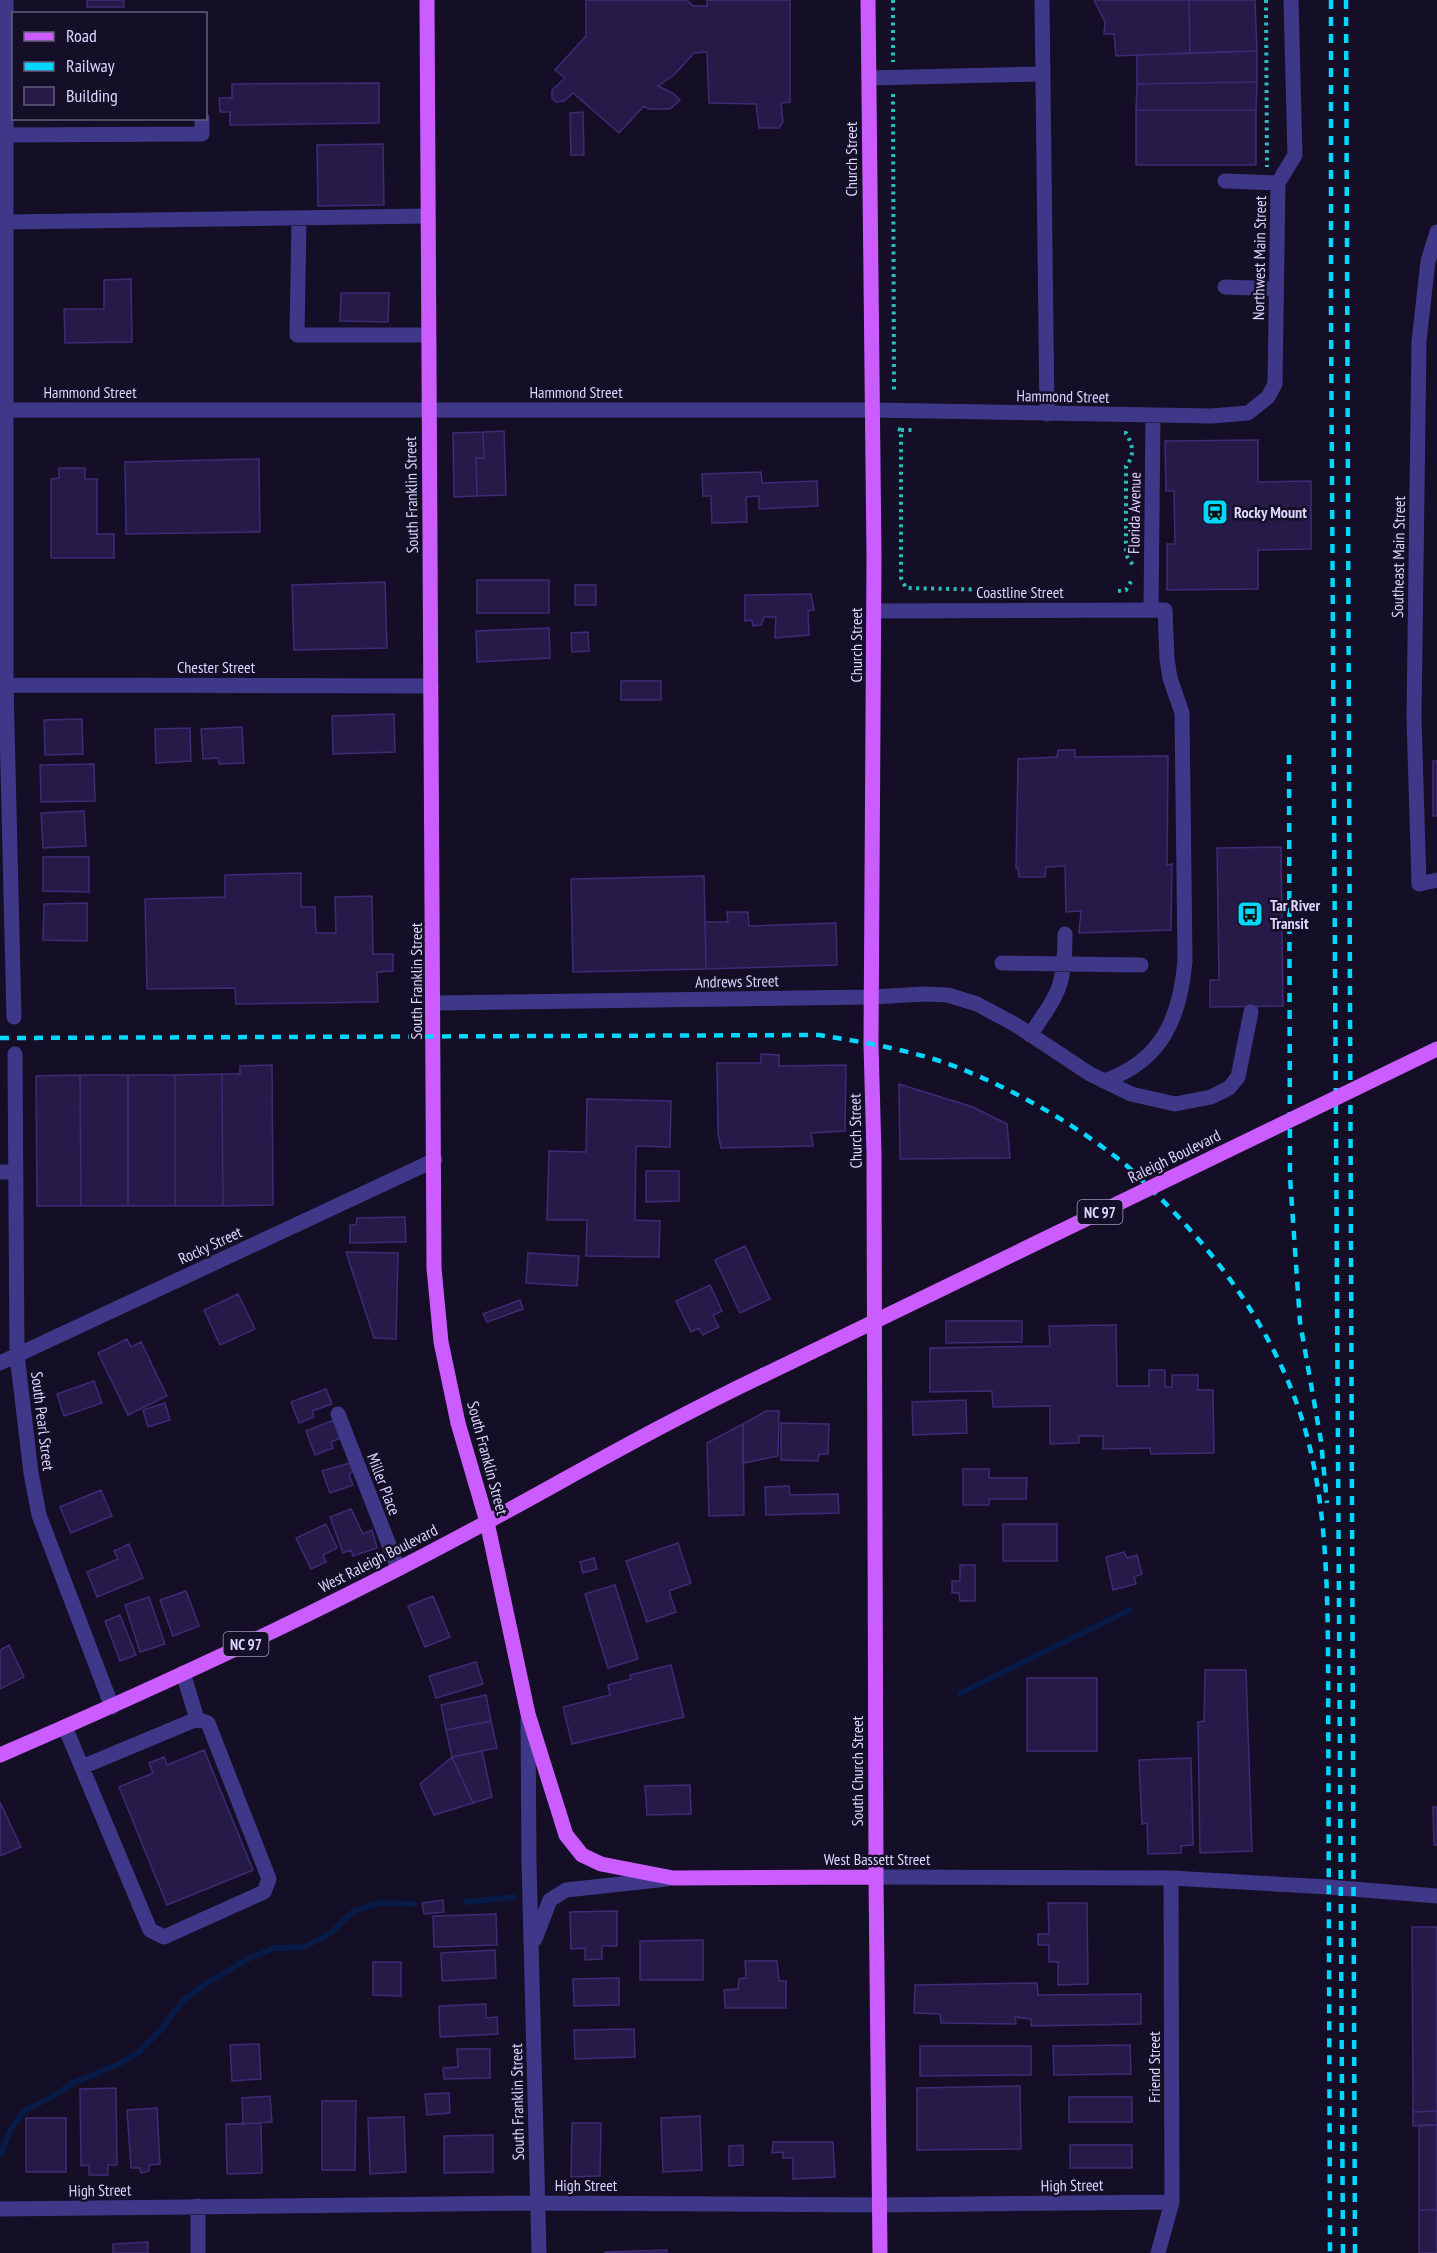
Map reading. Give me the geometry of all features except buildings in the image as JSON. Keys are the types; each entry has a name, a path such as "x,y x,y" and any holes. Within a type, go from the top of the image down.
{"main road":[{"name":"South Franklin Street","path":"427,0 434,1268 441,1342 458,1423 487,1522 528,1713"},
{"name":"Church Street","path":"868,0 874,611 872,997 874,1290"},
{"name":"Raleigh Boulevard","path":"764,1375 1437,1049"},
{"name":"South Church Street","path":"874,1290 880,2253"},
{"name":"West Raleigh Boulevard","path":"0,1755 112,1707 332,1603 487,1522 622,1446 764,1375"},
{"name":"West Bassett Street","path":"528,1713 566,1835 582,1855 601,1864 673,1878 876,1877"}],"street":[{"path":"6,0 10,65 6,135 3,685 14,1017"},
{"path":"1041,0 1047,414"},
{"name":"Northwest Main Street","path":"1153,416 1211,416 1248,413 1268,397 1275,384 1278,183 1295,155 1291,0"},
{"path":"869,78 1043,74"},
{"path":"6,135 202,134 202,120"},
{"path":"1225,181 1278,183"},
{"path":"6,222 428,216"},
{"path":"299,218 297,335 428,335"},
{"name":"Southeast Main Street","path":"1437,232 1419,341 1414,718 1419,884 1437,880"},
{"path":"1225,287 1276,289"},
{"name":"Hammond Street","path":"3,410 871,410 1153,416"},
{"name":"Florida Avenue","path":"1104,1081 1128,1072 1144,1060 1158,1043 1179,1006 1185,961 1182,713 1168,668 1158,610 1153,416"},
{"name":"Coastline Street","path":"874,611 1158,610"},
{"name":"Chester Street","path":"3,685 431,686"},
{"path":"1030,1035 1056,998 1062,984 1065,934"},
{"path":"1002,963 1065,962 1142,965"},
{"name":"Andrews Street","path":"434,1003 948,995 977,1004 1016,1024 1104,1081 1131,1094 1175,1104 1211,1097 1229,1088 1238,1077 1251,1012"},
{"name":"South Pearl Street","path":"15,1054 8,1172 17,1355 31,1473 39,1515 112,1707"},
{"name":"Rocky Street","path":"0,1363 435,1160"},
{"name":"Miller Place","path":"338,1414 398,1568"},
{"path":"183,1673 197,1719"},
{"name":"South Franklin Street","path":"528,1713 538,2253"},
{"path":"65,1727 150,1930 164,1937 264,1892 269,1879 208,1723 197,1719 82,1767"},
{"name":"West Bassett Street","path":"876,1877 1171,1878 1437,1896"},
{"name":"South Franklin Street","path":"532,1950 550,1900 566,1890 673,1878"},
{"name":"Friend Street","path":"1158,2253 1172,2202 1171,1878"},
{"name":"High Street","path":"0,2209 538,2203 880,2205 1172,2202"},
{"path":"198,2206 198,2253"}],"path":[{"path":"893,0 894,393"},
{"path":"1266,0 1267,168"},
{"path":"894,427 902,430 925,430"},
{"path":"902,430 901,578 906,588 1055,591"},
{"path":"1112,592 1126,590 1132,581 1135,568 1126,555 1126,466 1132,459 1132,444 1126,433 1114,433"}],"waterway":[{"path":"960,1693 1130,1610"},
{"path":"466,1902 514,1897"},
{"path":"0,2155 11,2129 24,2111 73,2083 119,2064 139,2052 164,2027 185,1999 201,1987 248,1959 274,1948 304,1947 328,1935 354,1911 379,1903 415,1904"}],"railway":[{"path":"1331,0 1343,2253"},
{"path":"1346,0 1355,2253"},
{"path":"1289,755 1290,1177 1300,1322 1321,1441 1327,1503"},
{"path":"0,1038 819,1035 911,1053 964,1070 1046,1110 1085,1134 1130,1168 1205,1247 1228,1276 1268,1340 1285,1373 1298,1408 1309,1444 1319,1493 1328,1618 1330,2253"}],"place":[{"name":"Rocky Mount","path":"1215,512"},
{"name":"Tar River Transit","path":"1250,914"}]}
